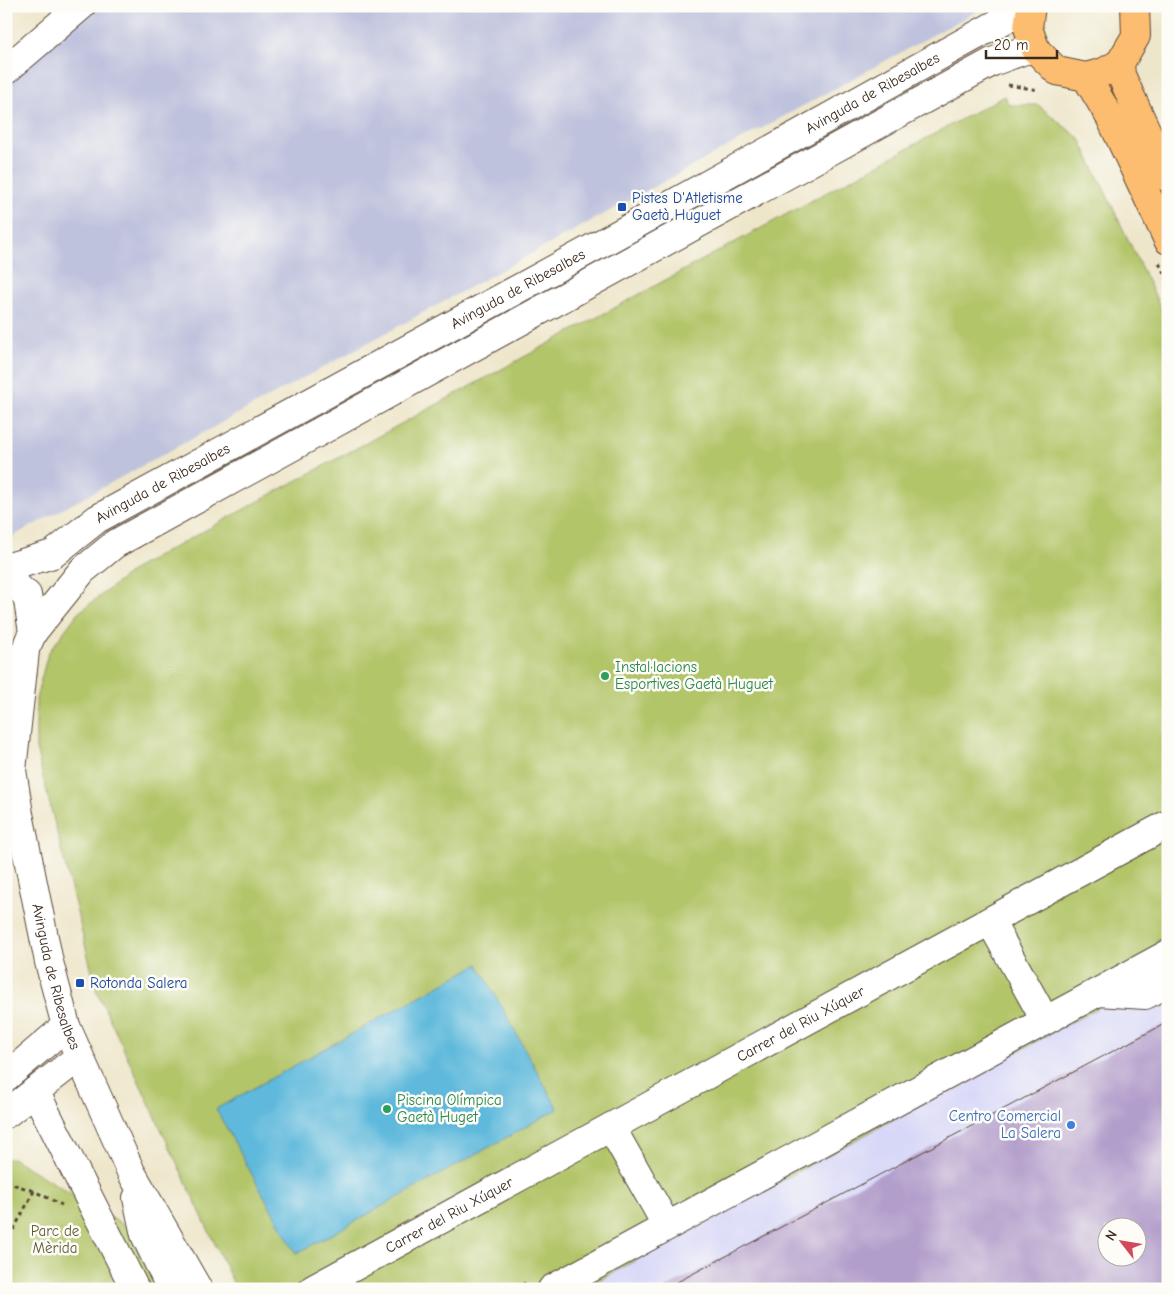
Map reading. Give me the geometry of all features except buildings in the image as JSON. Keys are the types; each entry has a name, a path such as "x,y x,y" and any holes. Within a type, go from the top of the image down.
{"main road":[{"path":"1030,6 1028,28 1036,50 1057,71 1086,77 1104,72 1120,63 1136,36 1135,6"},
{"path":"1120,63 1121,75 1168,178"},
{"path":"1086,77 1110,116 1168,240"}],"street":[{"path":"6,70 81,6"},
{"name":"Avinguda de Ribesalbes","path":"6,568 53,554 96,519 659,212 1030,6"},
{"name":"Avinguda de Ribesalbes","path":"198,1289 132,1172 66,1026 12,815 9,765 21,650 82,571 115,544 992,62 1025,50 1036,50"},
{"path":"1143,126 1156,131 1168,141"},
{"path":"6,578 27,595 21,650"},
{"name":"Carrer del Riu Xúquer","path":"313,1289 1168,824"},
{"path":"990,921 1045,1020"},
{"path":"552,1289 1168,954"},
{"path":"1098,992 1145,995 1168,983"},
{"path":"6,1077 66,1026"},
{"path":"6,1114 79,1057"},
{"path":"35,1091 135,1289"},
{"path":"611,1127 667,1226"},
{"name":"Avinguda de Ribesalbes","path":"132,1172 144,1235 171,1289"}],"path":[{"path":"6,1182 34,1191 61,1204 66,1210"},
{"path":"6,1244 34,1191"}],"shaded area":[{"path":"88,6 986,6 6,540 6,75"},
{"name":"Centro Comercial La Salera","path":"1168,969 1168,1289 583,1289"}],"green space":[{"name":"Instal·lacions Esportives Gaetà Huguet","path":"1004,96 1009,105 1038,105 1080,139 1168,323 1168,969 583,1289 236,1289 97,992 36,749 36,699 48,653 78,613 136,568"},
{"name":"Parc de Mèrida","path":"12,1158 135,1232 163,1289 6,1289 6,1159"}],"water":[{"name":"Piscina Olímpica Gaetà Huget","path":"478,964 558,1109 296,1254 216,1109"}],"place":[{"name":"Pistes D'Atletisme Gaetà Huguet","path":"622,207"},
{"name":"Instal·lacions Esportives Gaetà Huguet","path":"605,676"},
{"name":"Rotonda Salera","path":"80,983"},
{"name":"Piscina Olímpica Gaetà Huget","path":"387,1109"},
{"name":"Centro Comercial La Salera","path":"1071,1125"}]}
